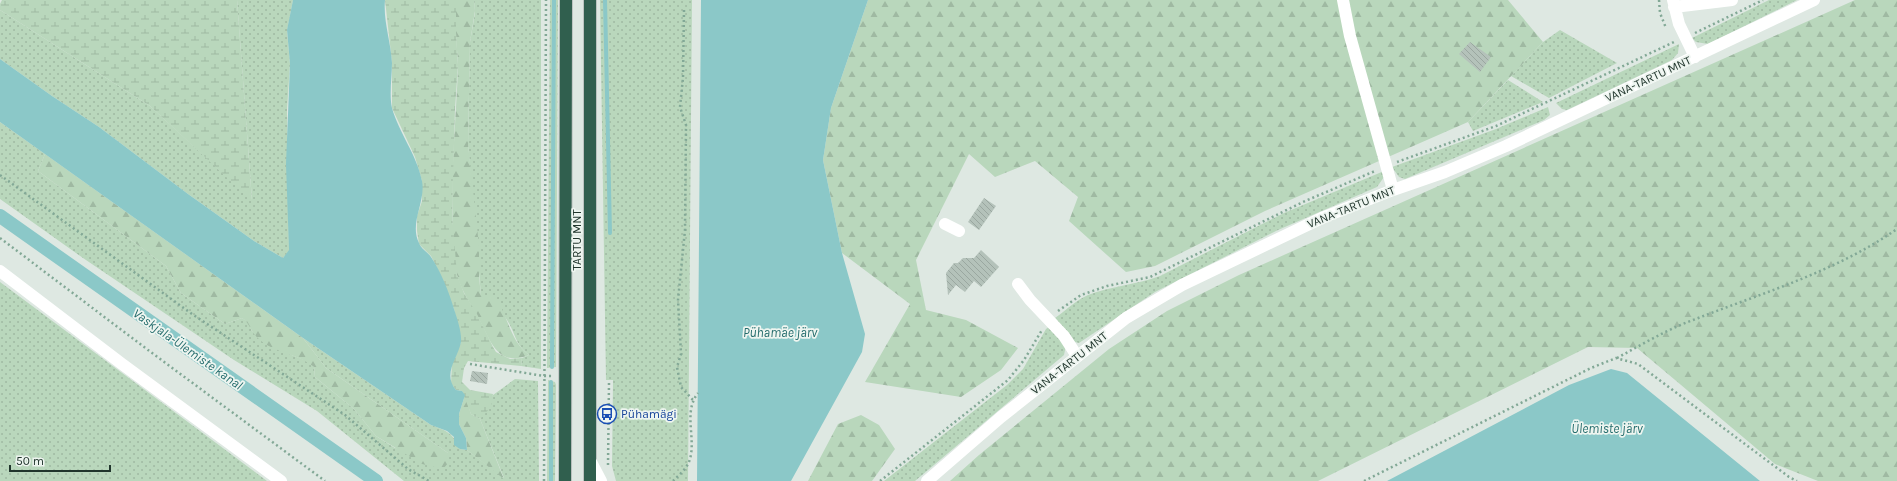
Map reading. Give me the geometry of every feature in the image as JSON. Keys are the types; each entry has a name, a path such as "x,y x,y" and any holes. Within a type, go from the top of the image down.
{"highway":[{"name":"TARTU MNT","path":"565,481 566,0"},
{"name":"TARTU MNT","path":"590,0 590,481"}],"street":[{"path":"1343,0 1350,36 1392,190"},
{"path":"1695,58 1681,29 1673,3 1732,0"},
{"name":"VANA-TARTU MNT","path":"927,481 1001,417 1126,318 1182,285 1324,217 1392,190 1445,172 1506,146 1695,58 1814,0"},
{"path":"945,224 959,231"},
{"path":"0,271 122,364 281,481"},
{"path":"1018,284 1030,300 1064,336 1077,356"},
{"path":"590,460 601,481"}],"path":[{"path":"544,481 546,0"},
{"path":"1690,35 1763,0"},
{"path":"684,10 683,78 680,106 686,125 685,230 678,300 681,354 677,367 681,387 693,400"},
{"path":"0,175 192,314 345,415 408,468 429,481"},
{"path":"1364,481 1527,399 1616,358 1691,320 1791,285 1874,245 1897,229"},
{"path":"0,238 325,481"},
{"path":"1616,358 1638,364 1789,477 1797,481"},
{"path":"470,364 544,376 566,376"},
{"path":"608,468 607,414 609,382"},
{"path":"672,481 685,470 690,460 692,445 690,413 693,400 698,393"}],"green space":[{"path":"2,0 237,0 252,201 150,106 0,10"},
{"path":"237,0 293,0 287,31 290,64 287,110 289,251 283,258 254,241 188,194 99,127 0,59 0,10 150,106 252,200"},
{"path":"385,0 456,0 458,65 455,109 452,213 457,275 464,293 477,314 496,352 510,359 522,358 521,366 468,361 464,368 462,382 470,390 493,394 491,407 480,419 471,414 462,391 456,390 451,384 452,363 461,342 454,309 431,256 419,244 417,216 422,201 422,181 415,157 392,108 392,62"},
{"path":"456,0 474,0 475,11 470,42 468,144 479,246 479,277 481,295 494,295 499,302 517,342 529,355 520,358 505,357 495,348 462,289 456,270 452,191 458,67"},
{"path":"474,0 541,0 541,369 521,366 522,358 529,355 520,346 505,317 499,310 481,296 468,144 470,42 475,13"},
{"path":"550,0 558,0 556,367 547,368"},
{"path":"600,0 692,0 688,481 616,481 612,466 613,380 606,380"},
{"path":"868,0 1508,0 1543,42 1468,122 1265,211 1155,266 1126,272 1069,221 1078,197 1035,161 995,177 969,154 916,260 926,310 966,320 1018,348 1001,370 961,397 865,382 910,304 842,253 823,160 831,108"},
{"path":"1769,0 1797,0 1708,44 1696,42 1692,38"},
{"path":"1855,0 1897,0 1897,481 1818,481 1775,464 1637,348 1588,347 1318,481 950,481 979,455 1109,349 1167,311 1239,275"},
{"path":"1560,30 1617,63 1549,98 1511,76 1543,42"},
{"path":"1679,44 1678,53 1672,60 1567,110 1562,109 1556,103"},
{"path":"1508,80 1543,102 1473,131 1468,122"},
{"path":"1548,107 1550,115 1544,120 1405,179 1399,177 1392,167 1496,129"},
{"path":"0,122 45,154 38,171 166,266 181,293 225,324 242,318 248,322 252,331 289,354 307,361 314,367 315,377 354,409 376,436 395,448 448,453 326,368 303,338 431,425 448,433 452,436 460,449 467,450 504,478 480,419 493,395 515,379 538,381 539,481 404,481 317,411 234,360 83,258 0,199"},
{"path":"45,154 303,338 326,368 448,453 449,462 443,469 422,464 376,436 354,409 315,377 314,367 301,359 265,344 256,337 245,320 242,318 225,324 181,293 166,266 38,171"},
{"path":"1384,171 1384,177 1377,187 1278,230 1155,292 1079,343 1075,342 1055,318 1088,295 1142,282 1160,276 1284,213"},
{"path":"0,282 267,481 0,481"},
{"path":"1050,326 1066,345 1064,355 915,481 884,481 1007,385 1023,369 1046,329"},
{"path":"548,380 555,382 556,385 555,481 547,481"},
{"path":"465,395 471,414 480,419 504,479 467,450 466,438 459,424 459,414"},
{"path":"861,415 879,425 895,449 872,481 808,481 838,424"}],"water":[{"path":"293,0 385,0 385,16 392,63 392,108 420,171 422,181 423,189 417,220 416,235 420,245 435,263 450,296 460,330 461,342 452,366 450,378 456,390 462,391 465,395 459,414 459,424 466,438 467,450 460,449 454,445 454,437 447,431 431,425 303,338 0,122 0,59 99,127 188,194 254,241 283,258 289,250 286,164 290,64 287,30"},
{"name":"Pühamäe järv","path":"701,0 868,0 831,108 823,160 842,253 865,334 862,352 791,481 697,481"},
{"name":"Ülemiste järv","path":"1611,369 1627,373 1760,481 1387,481 1569,385"}],"building":[{"path":"1470,42 1491,57 1480,72 1459,54"},
{"path":"984,198 996,206 979,230 968,222"},
{"path":"981,250 999,267 981,287 974,281 965,292 956,285 948,295 946,273 954,263 958,263 963,258 974,258"},
{"path":"472,371 488,373 487,384 470,381"}],"waterway":[{"path":"552,367 554,0"},
{"path":"605,0 610,233"},
{"name":"Vaskjala-Ülemiste kanal","path":"0,216 376,481"},
{"path":"551,382 551,481"}],"place":[{"name":"Pühamägi","path":"607,414"}]}
